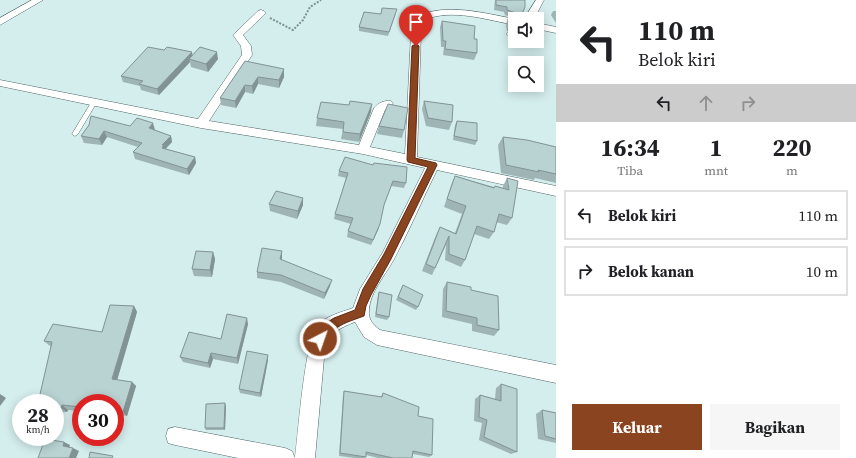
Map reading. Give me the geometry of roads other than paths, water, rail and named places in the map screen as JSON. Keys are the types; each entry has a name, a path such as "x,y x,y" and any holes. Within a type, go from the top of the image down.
{"street":[{"path":"0,22 39,0"},
{"path":"533,12 540,0"},
{"path":"411,160 416,33 420,18 434,12 447,12 508,21"},
{"path":"201,124 247,55 248,51 245,41 238,35 260,13"},
{"path":"544,27 556,30"},
{"path":"0,83 201,124 363,150 556,191"},
{"path":"363,150 380,108 387,104"},
{"path":"433,165 367,292 361,306 361,322 365,328 377,337 556,374"},
{"path":"305,458 317,347 323,331 338,321 360,313"},
{"path":"175,436 285,458"}],"lane":[{"path":"76,134 94,102"}]}
